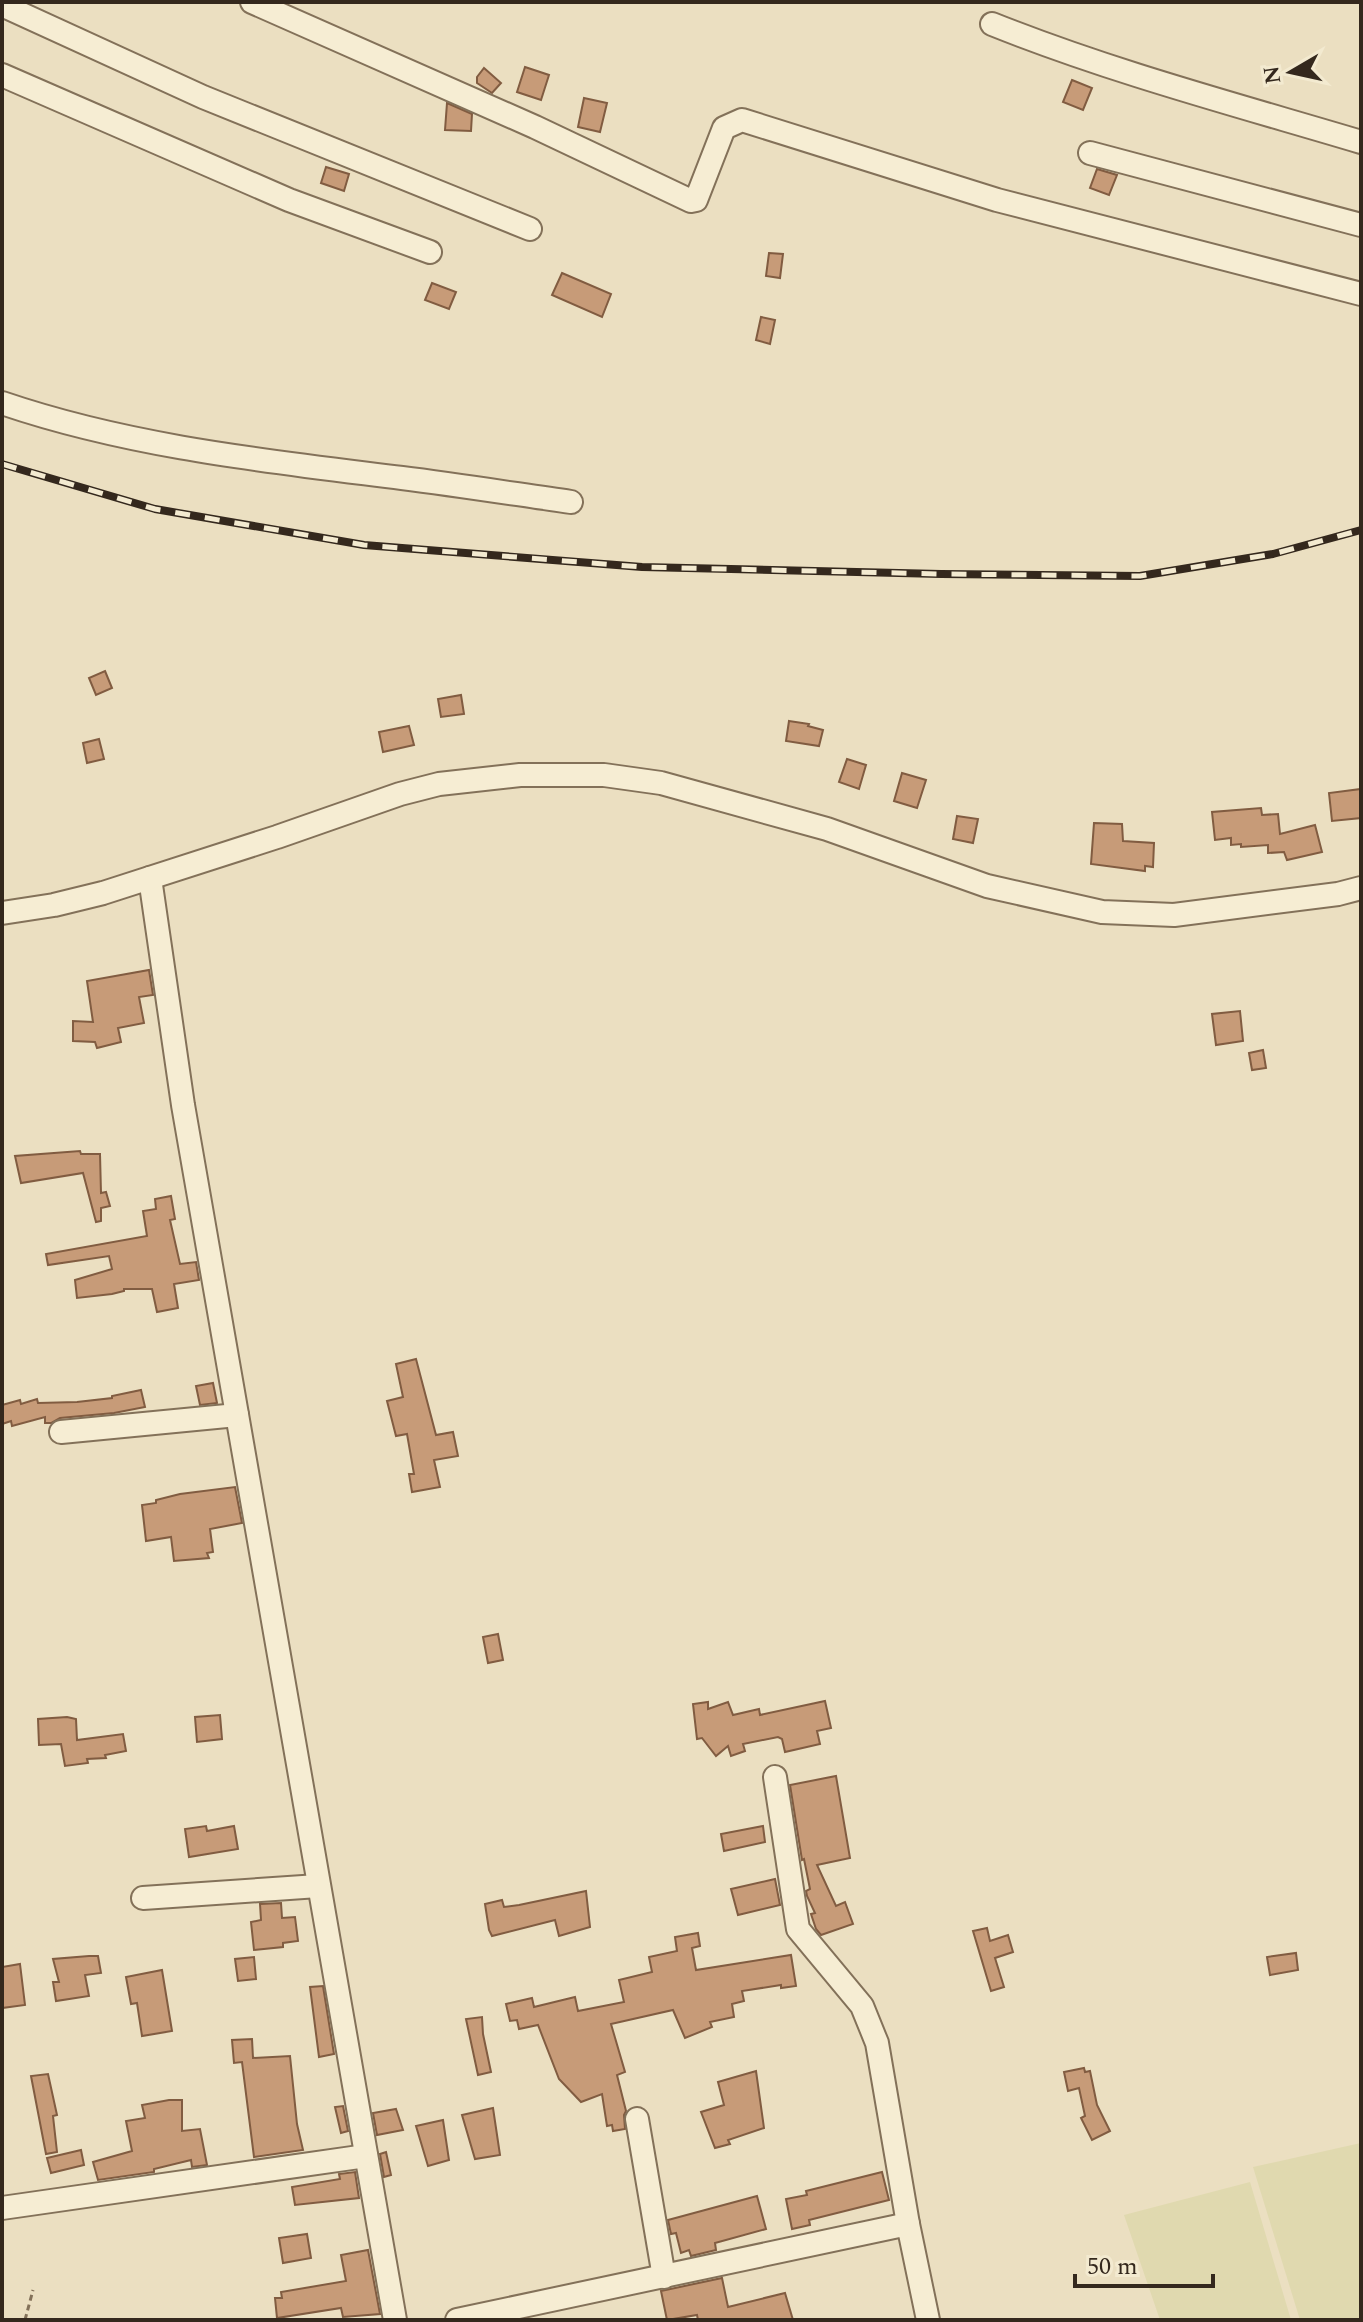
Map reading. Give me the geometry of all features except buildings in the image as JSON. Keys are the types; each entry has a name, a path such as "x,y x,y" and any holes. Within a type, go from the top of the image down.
{"street":[{"path":"252,2 535,127 691,201 696,200 701,189 724,128 742,120 997,200 1361,294"},
{"path":"2,5 203,97 530,229"},
{"path":"992,24 1151,82 1361,142"},
{"path":"2,75 289,200 430,252"},
{"path":"1090,153 1361,225"},
{"path":"2,403 51,419 255,461 571,502"},
{"path":"2,913 54,905 150,878 426,787 520,775 604,775 661,783 827,829 987,886 1102,912 1174,915 1338,894 1361,888"},
{"path":"150,878 183,1105 395,2320"},
{"path":"61,1432 237,1415"},
{"path":"775,1777 798,1929 862,2006 877,2043 928,2320"},
{"path":"143,1898 318,1886"},
{"path":"637,2119 664,2277"},
{"path":"2,2208 366,2156"},
{"path":"457,2320 908,2224"}],"path":[{"path":"25,2320 33,2290"}],"shaded area":[{"path":"1361,2143 1361,2320 1300,2320 1253,2167"},
{"path":"1250,2182 1291,2320 1160,2320 1124,2215"}],"railway":[{"path":"2,464 155,509 364,545 642,567 1140,576 1273,554 1361,530"}]}
